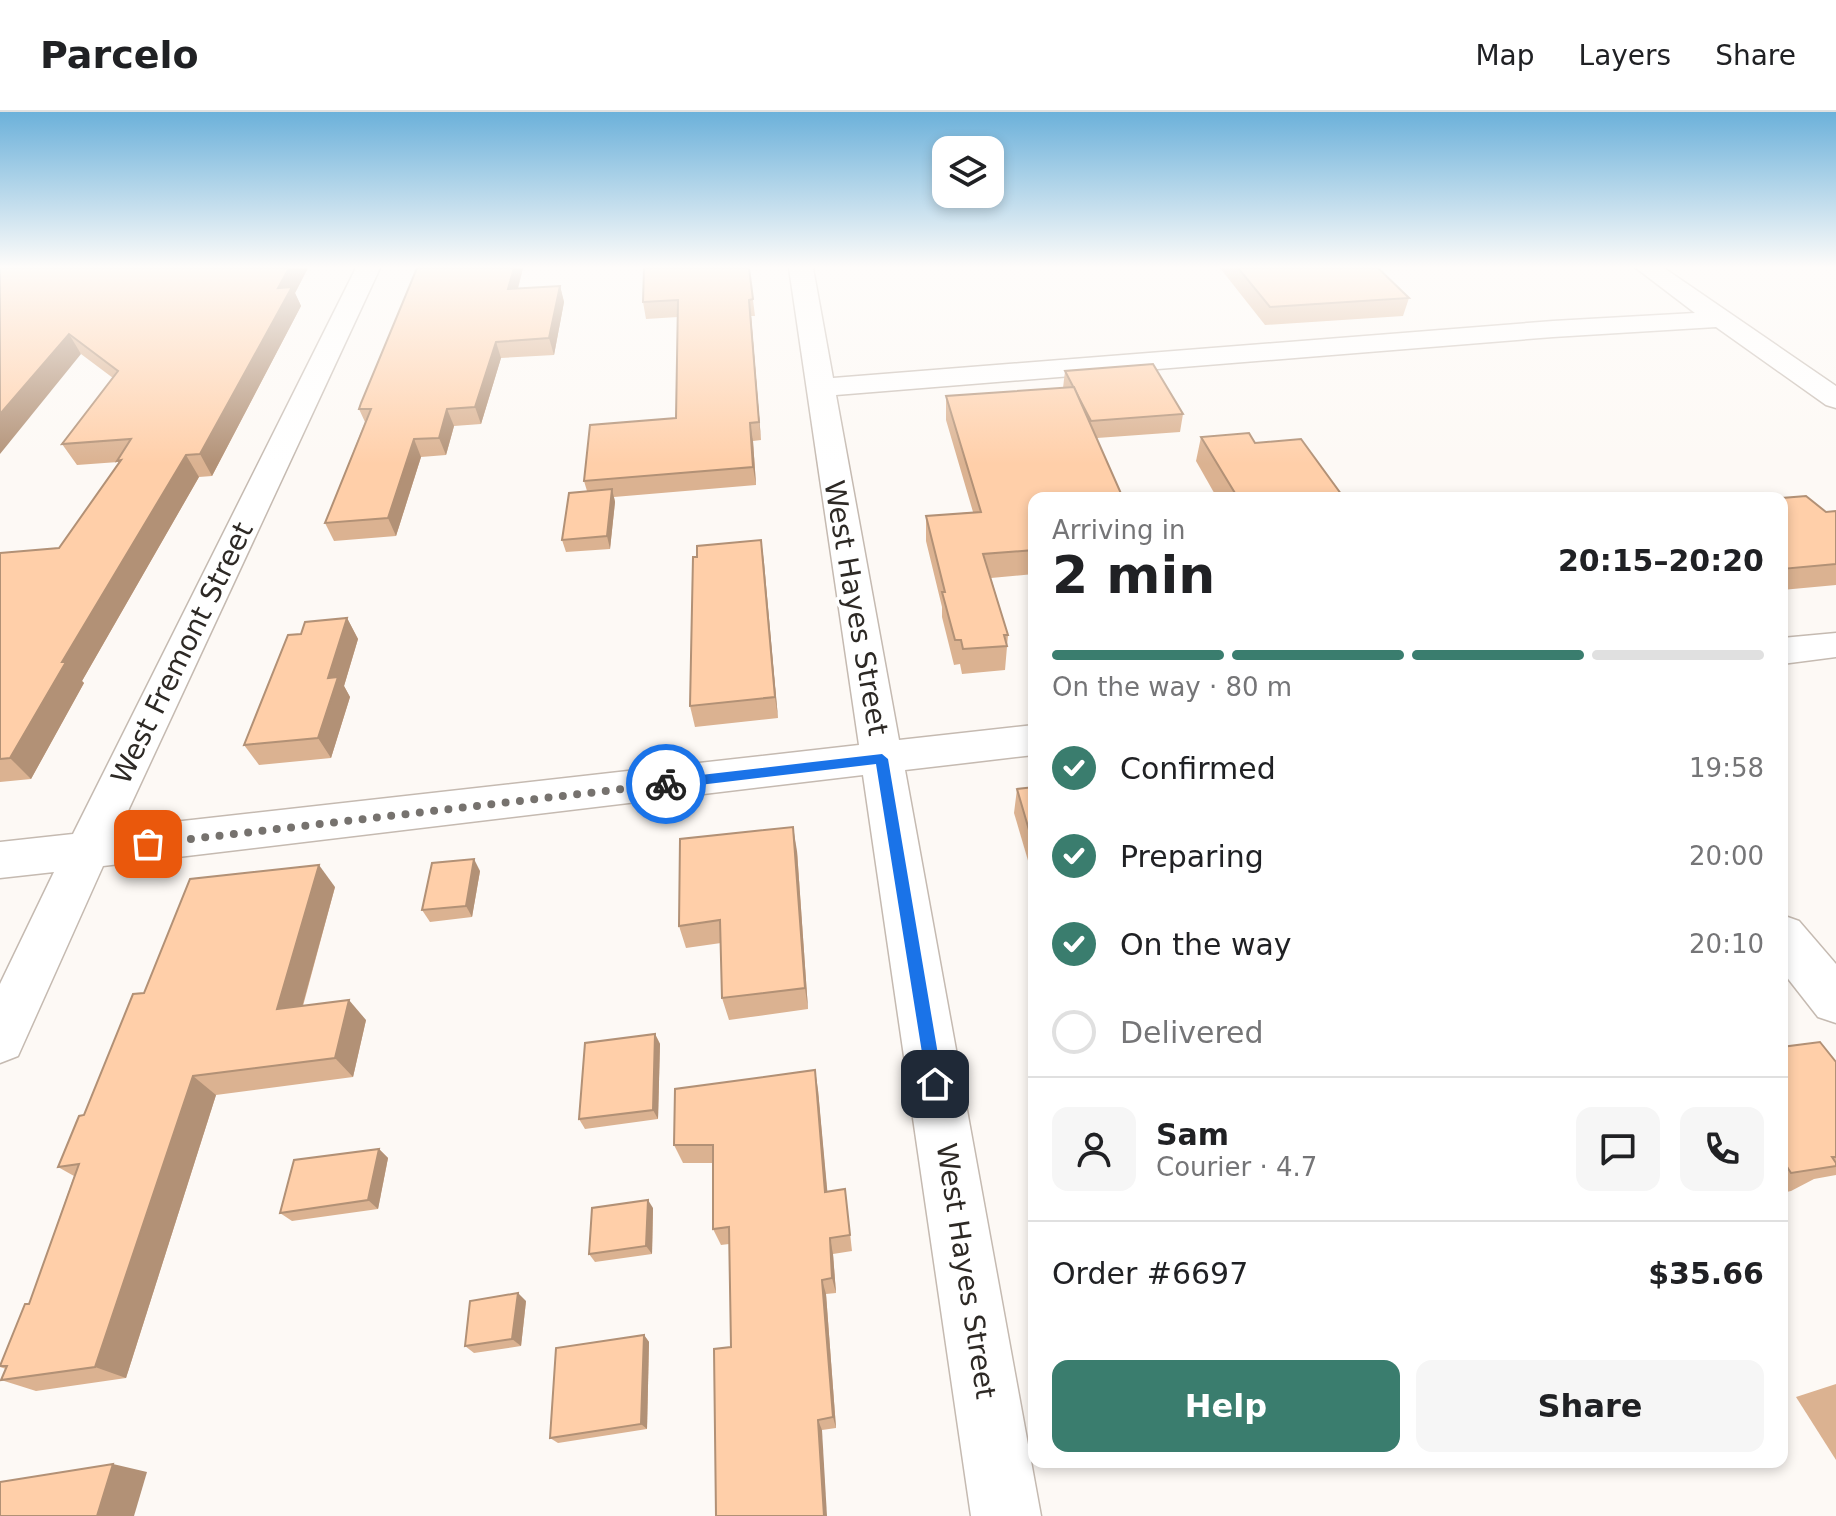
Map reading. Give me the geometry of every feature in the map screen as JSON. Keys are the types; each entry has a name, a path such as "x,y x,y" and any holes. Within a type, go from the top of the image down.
{"street":[{"name":"West Fremont Street","path":"0,1039 336,334"},
{"name":"West Hayes Street","path":"811,334 1006,1516"},
{"path":"819,388 1497,334"},
{"path":"1741,334 1836,399"},
{"path":"1788,650 1836,645"},
{"path":"0,860 1028,741"},
{"path":"1788,942 1836,1001"}],"building":[{"path":"0,334 266,334 200,454 186,455 62,662 66,662 10,758 0,759 0,553 59,548 121,460 117,461 131,439 62,444 118,371 69,334 0,414"},
{"path":"390,334 550,334 549,338 496,342 475,407 447,409 439,438 414,439 388,518 325,523 371,409 359,409"},
{"path":"677,334 752,334 759,422 750,423 753,467 584,481 590,425 676,418"},
{"path":"1153,364 1183,414 1091,421 1065,371"},
{"path":"1074,387 1120,492 1028,492 1028,550 983,554 1008,635 1004,635 1007,646 963,649 961,640 955,640 942,592 945,592 926,516 981,512 946,396"},
{"path":"1249,433 1255,443 1301,439 1340,492 1234,492 1201,437"},
{"path":"612,489 607,536 562,540 569,493"},
{"path":"1806,496 1826,512 1836,511 1836,564 1788,568 1788,498"},
{"path":"761,540 775,697 690,706 693,557 697,557 697,546"},
{"path":"347,618 328,678 338,677 318,738 244,745 288,635 301,634 305,622"},
{"path":"1028,788 1028,827 1017,789"},
{"path":"793,827 805,988 722,998 720,920 679,926 680,839"},
{"path":"474,859 466,906 422,910 432,863"},
{"path":"319,865 277,1009 349,1000 335,1058 193,1076 95,1367 1,1380 7,1366 0,1366 25,1304 29,1304 79,1164 58,1167 79,1116 84,1115 133,994 144,993 190,879"},
{"path":"655,1034 653,1110 579,1119 585,1043"},
{"path":"1820,1042 1836,1062 1836,1157 1832,1157 1836,1166 1791,1173 1788,1168 1788,1046"},
{"path":"815,1070 825,1192 845,1189 850,1235 830,1238 832,1278 822,1280 833,1417 818,1420 824,1516 716,1516 714,1349 731,1347 729,1227 713,1229 713,1145 674,1145 675,1089"},
{"path":"379,1149 368,1200 280,1213 294,1160"},
{"path":"648,1200 646,1246 589,1254 592,1208"},
{"path":"518,1293 512,1339 465,1346 470,1301"},
{"path":"644,1335 641,1424 550,1438 556,1348"},
{"path":"113,1464 97,1516 0,1516 0,1482"}],"way so far":[{"path":"148,844 666,784"}],"route":[{"path":"666,784 882,759 935,1084"}]}
